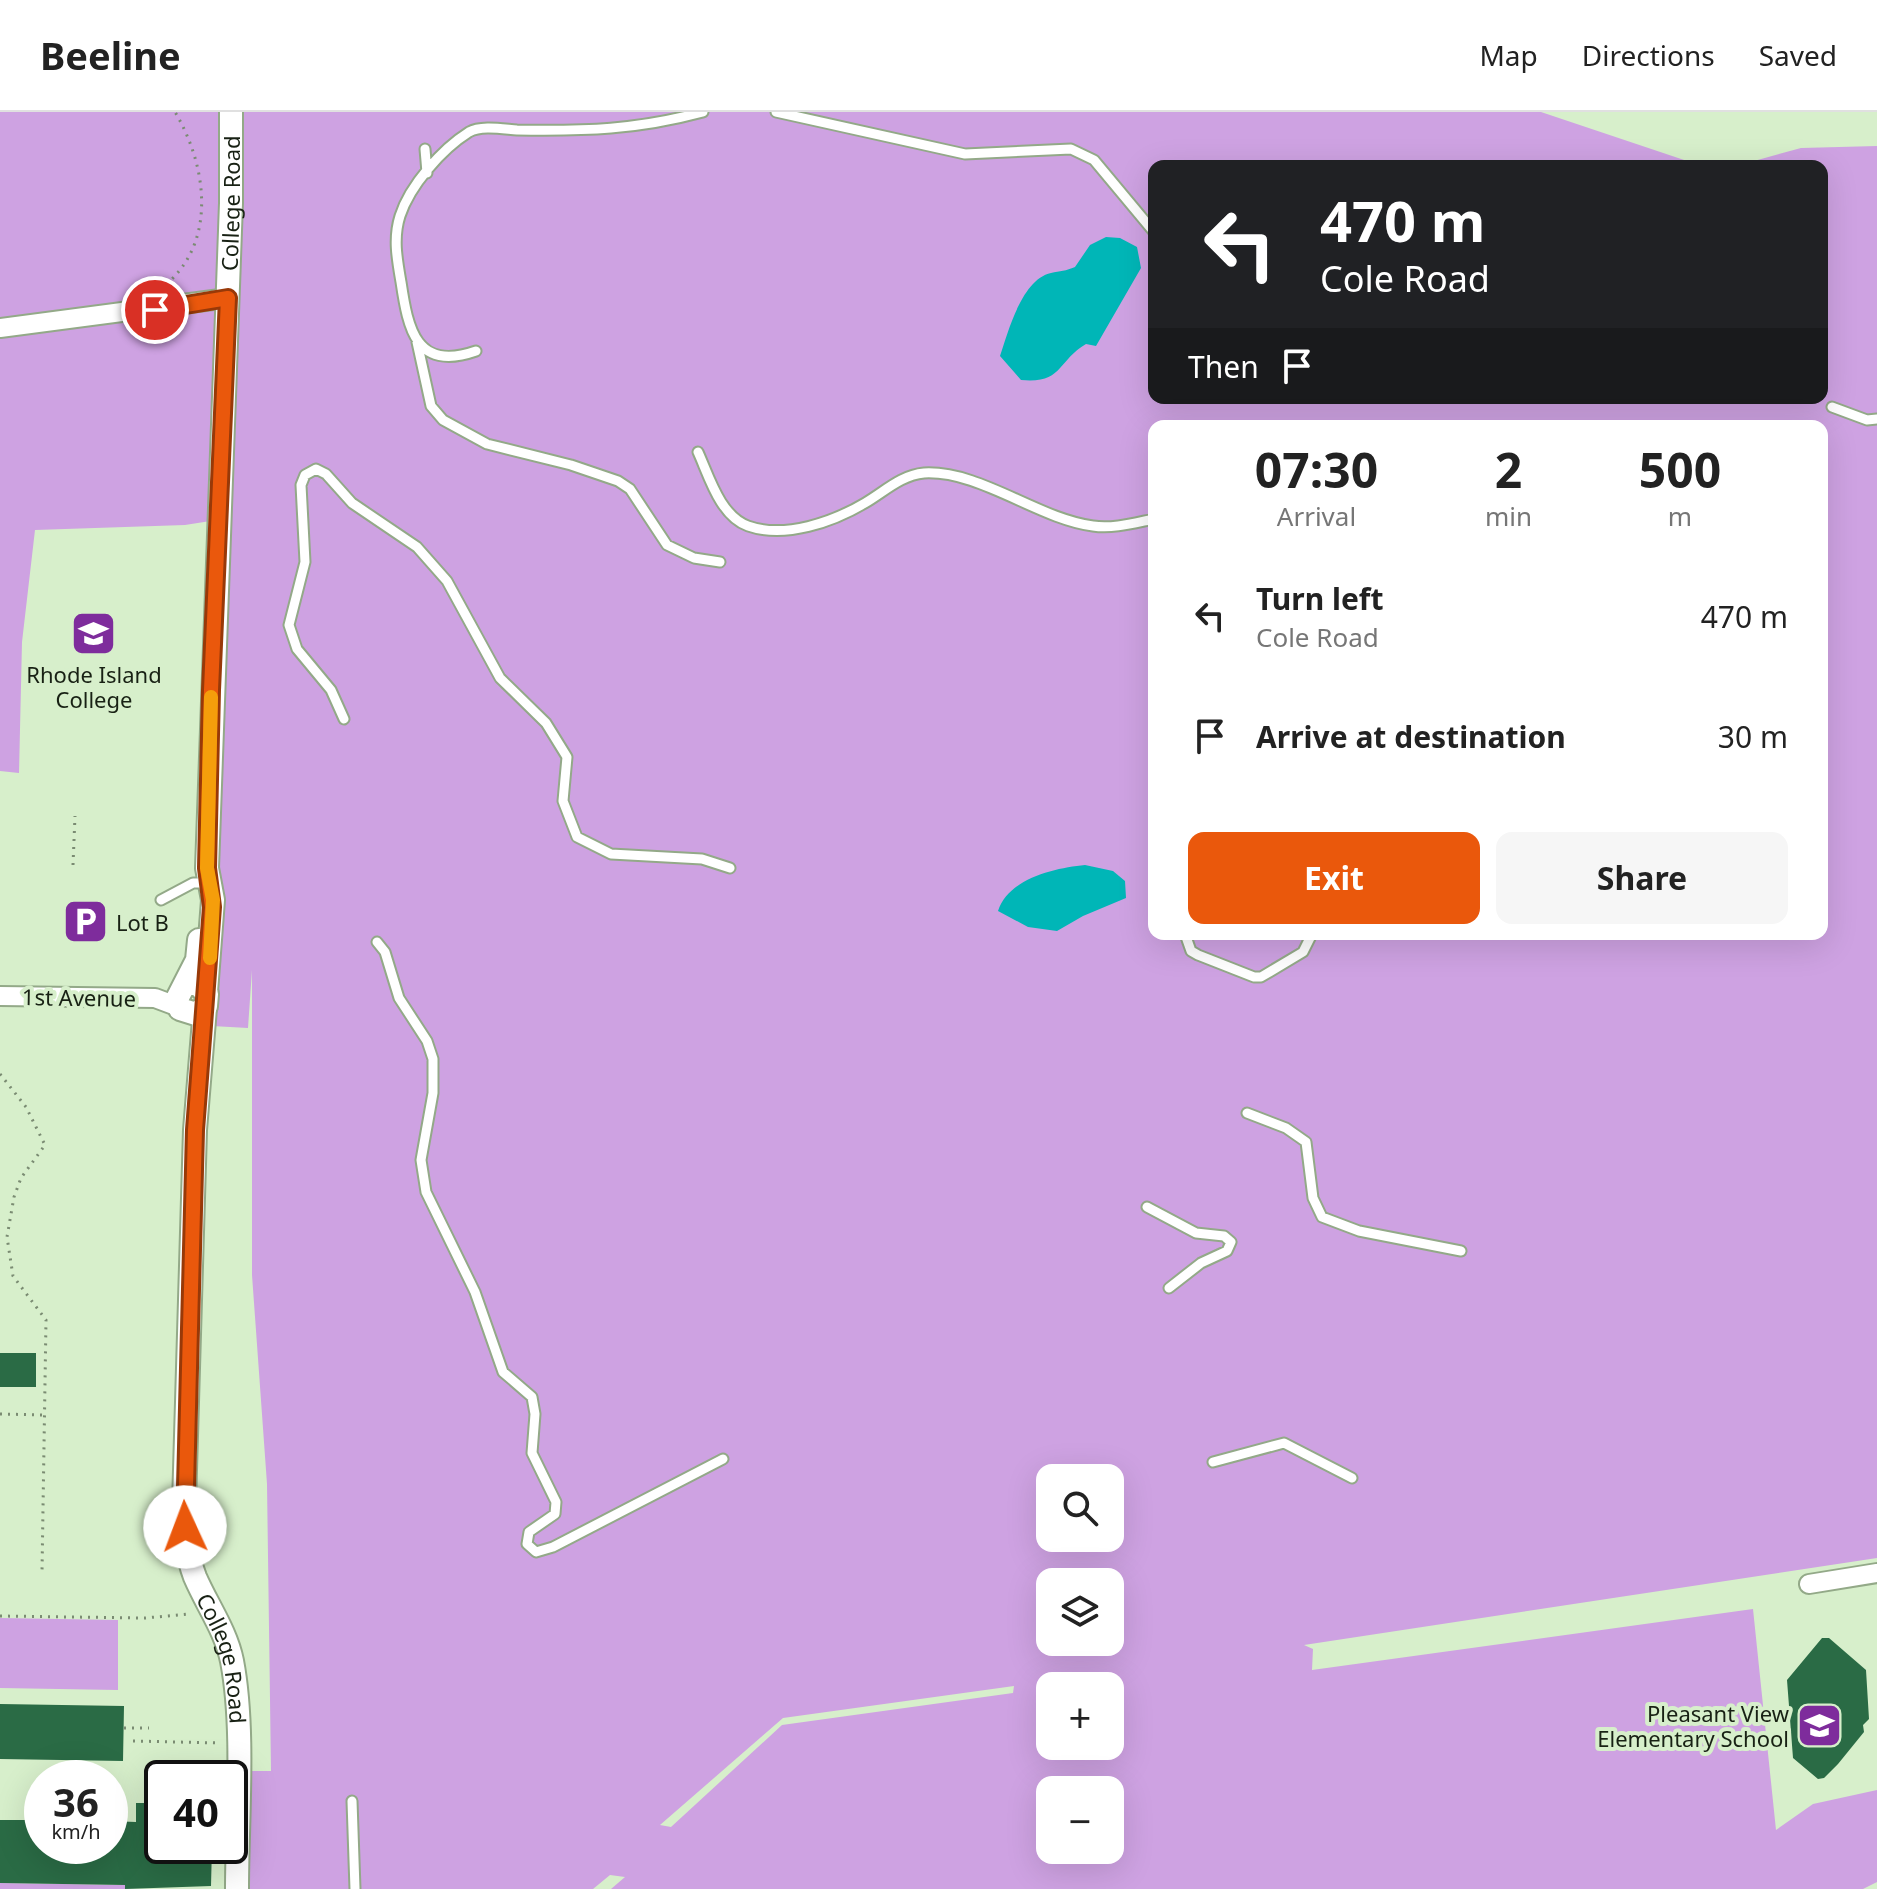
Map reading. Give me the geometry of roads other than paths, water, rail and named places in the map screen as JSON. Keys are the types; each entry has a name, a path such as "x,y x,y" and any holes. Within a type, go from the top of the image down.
{"street":[{"name":"College Road","path":"231,112 228,298 206,878 212,907 191,999 200,1048 184,1504 187,1549 194,1574 222,1630 232,1661 237,1716 237,1889"},
{"path":"0,328 228,298"},
{"name":"1st Avenue","path":"0,996 158,998 165,992 191,999"},
{"path":"1809,1584 1877,1573"}],"lane":[{"path":"703,112 613,131 476,130 427,173 401,213 395,238 406,319 417,342 431,406 443,420 487,444 571,465 618,481 630,489 667,545 694,558 720,562"},
{"path":"776,112 965,154 1058,149 1084,152 1148,225"},
{"path":"425,149 427,173"},
{"path":"417,342 433,354 447,357 476,351"},
{"path":"1832,407 1867,420 1877,419"},
{"path":"698,452 724,507 746,526 767,530 820,523 864,504 908,476 929,473 974,484 1090,526 1114,526 1148,520"},
{"path":"344,719 331,690 297,649 289,625 305,562 301,485 305,475 316,469 326,474 352,503 417,547 447,581 500,678 546,723 567,757 563,801 577,837 611,854 702,859 730,868"},
{"path":"161,900 206,878"},
{"path":"1187,940 1191,951 1198,955 1254,977 1261,977 1303,952 1309,940"},
{"path":"377,942 385,952 399,998 427,1041 433,1059 433,1093 421,1160 426,1192 475,1292 503,1372 532,1397 535,1405 532,1453 556,1502 555,1514 529,1532 527,1544 536,1552 553,1547 723,1459"},
{"path":"1247,1113 1298,1134 1306,1142 1313,1198 1322,1217 1359,1231 1461,1251"},
{"path":"1147,1207 1196,1233 1224,1236 1231,1242 1227,1251 1201,1263 1169,1288"},
{"path":"1213,1462 1284,1443 1352,1478"},
{"path":"352,1801 355,1889"}],"water":[{"path":"1106,237 1120,238 1137,247 1141,268 1096,346 1086,344 1052,375 1021,380 1000,356 1024,296 1041,277 1075,267 1090,245"},
{"path":"1085,865 1113,871 1125,881 1126,898 1057,931 1028,927 998,911 1012,890 1022,883 1047,872"}],"place":[{"name":"Rhode Island College","path":"94,633"},
{"name":"Lot B","path":"85,922"},
{"name":"Pleasant View Elementary School","path":"1820,1726"}]}
